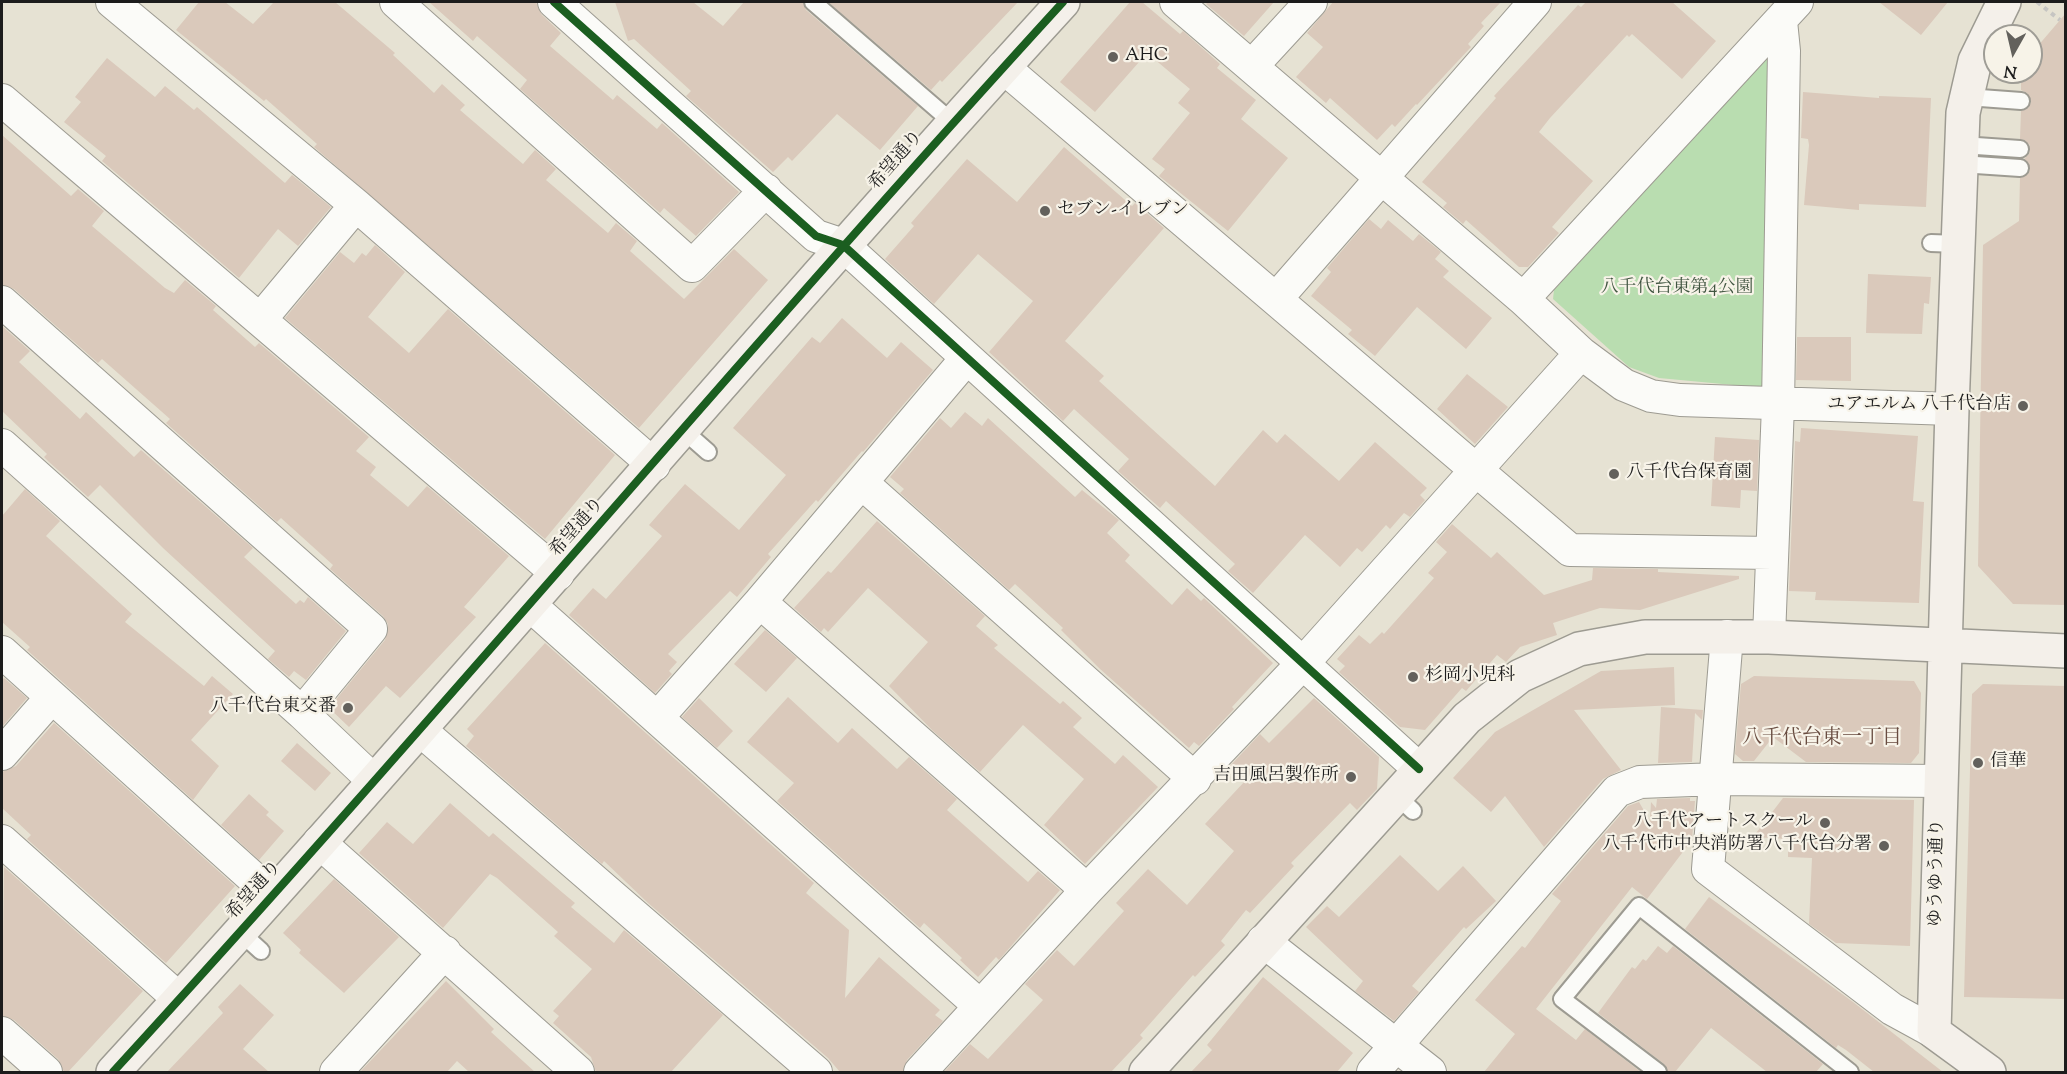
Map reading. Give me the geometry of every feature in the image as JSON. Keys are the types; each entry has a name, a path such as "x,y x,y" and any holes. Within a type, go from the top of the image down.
{"street":[{"path":"112,2 356,205 654,465"},
{"path":"396,2 692,266 766,190"},
{"path":"554,2 816,236 843,245 1419,769"},
{"name":"希望通り","path":"113,1072 179,999 250,941 272,895 654,465 843,245 1063,2"},
{"path":"1176,2 1523,299 1544,332 1581,353 1624,385 1651,396 1778,405 1952,409"},
{"path":"1252,66 1311,2"},
{"path":"1269,300 1535,2"},
{"name":"ゆうゆう通り","path":"1934,1032 1952,409 1945,243 1962,155 1967,96 1975,62 2004,2"},
{"path":"1523,299 1779,32"},
{"path":"1769,637 1787,247 1779,32"},
{"path":"1003,68 1269,300 1478,470 1570,550 1772,553"},
{"path":"2,100 558,574"},
{"path":"260,320 356,205"},
{"path":"2,302 371,629 302,713"},
{"path":"920,1072 1087,890 1150,834 1195,779 1304,663 1581,353"},
{"path":"657,718 760,602 966,359"},
{"path":"2,445 302,713 374,781"},
{"path":"862,483 1195,779"},
{"path":"760,602 1087,890"},
{"path":"530,605 980,1006"},
{"path":"1146,1072 1263,941 1405,803 1419,769 1467,718 1520,676 1579,649 1646,637 1727,636 2066,651"},
{"path":"1727,636 1708,869 1892,1009 1934,1032 1989,1072"},
{"path":"2,652 272,895"},
{"path":"2,754 52,697"},
{"path":"420,730 816,1072"},
{"path":"1373,1072 1397,1047 1532,880 1617,791 1640,782 1717,779 1941,781"},
{"path":"2,841 179,999"},
{"path":"319,842 445,952 509,1001 578,1072"},
{"path":"1263,941 1397,1047 1437,1070"},
{"path":"329,1070 358,1037 445,952"},
{"path":"2,1033 46,1072"}],"lane":[{"path":"813,2 952,122"},
{"path":"1967,96 2021,101"},
{"path":"1962,155 2020,149"},
{"path":"1962,155 2020,168"},
{"path":"683,430 708,452"},
{"path":"1658,1072 1562,999 1639,906 1850,1072"}],"path":[{"path":"2036,2 2060,20"}],"green space":[{"name":"八千代台東第4公園","path":"1771,51 1765,388 1659,378 1629,367 1553,299 1554,290"}],"building":[{"path":"199,2 225,2 253,24 274,2 335,2 395,53 393,55 434,93 442,84 465,105 460,110 523,164 535,150 556,169 546,180 608,233 616,223 637,241 630,251 684,299 734,249 768,280 639,428 314,147 317,144 266,99 264,101 176,30"},
{"path":"429,2 536,2 542,15 561,33 550,46 613,100 617,95 657,129 662,123 739,192 696,236 664,208 660,213 520,89 527,80 477,36 473,41"},
{"path":"615,2 693,2 723,26 744,2 803,2 806,10 918,106 880,150 837,114 792,161 788,157 773,172 686,96 691,91 634,39 628,41"},
{"path":"828,2 1018,2 942,82 940,80 931,90"},
{"path":"1130,2 1142,2 1180,34 1183,31 1220,64 1217,68 1256,100 1241,119 1288,158 1228,231 1159,176 1165,169 1152,159 1190,113 1178,103 1190,89 1147,53 1095,112 1060,82"},
{"path":"1208,2 1274,2 1244,36 1206,4"},
{"path":"1333,2 1501,2 1481,23 1484,26 1468,44 1471,47 1395,127 1392,124 1377,140 1330,98 1326,103 1296,77 1323,47 1307,33"},
{"path":"1586,2 1672,2 1716,41 1682,79 1632,34 1629,37 1627,35 1550,118 1539,132 1593,181 1552,227 1559,233 1528,267 1519,267 1466,220 1463,224 1443,207 1447,203 1422,182 1496,98 1494,96 1578,5 1581,7"},
{"path":"1879,2 1948,2 1921,35"},
{"name":"ユアエルム 八千代台店","path":"2066,13 2066,605 2013,604 1978,566 1983,245 2019,221 2020,178 2028,174 2030,168 2024,159 2029,154 2030,145 2020,139 2021,111 2029,107 2031,101 2027,93 2021,90 2021,84 2043,84 2043,40"},
{"path":"107,58 155,97 165,86 194,110 197,107 285,183 292,175 331,207 298,246 278,229 239,278 102,161 106,156 64,122 81,102 75,97"},
{"path":"1803,92 1879,98 1879,96 1931,98 1926,207 1859,204 1859,210 1804,205 1809,145 1808,139 1801,138"},
{"path":"2,135 71,196 78,189 104,211 92,226 165,288 174,293 185,280 216,306 213,310 255,347 259,343 369,437 356,451 376,467 370,475 408,507 427,486 509,556 464,607 476,617 400,698 386,686 349,727 329,708 385,640 388,624 383,616 330,569 333,565 281,518 277,522 166,423 170,419 102,359 98,363 14,289 2,285"},
{"path":"1064,147 1132,206 1135,203 1164,228 1065,341 1104,376 1099,381 1215,486 1263,430 1277,443 1285,434 1339,481 1375,442 1427,488 1420,495 1425,500 1410,517 1404,513 1390,529 1386,525 1362,552 1357,548 1340,567 1305,535 1253,593 1228,571 1235,564 1166,501 1160,508 1118,471 1129,459 1074,409 1063,421 989,352 1033,301 978,254 934,304 885,259 914,226 911,223 967,159 1017,202"},
{"path":"1369,219 1381,229 1388,220 1413,241 1419,234 1441,252 1435,259 1449,271 1443,277 1492,318 1466,349 1417,307 1375,356 1348,334 1352,330 1311,296 1331,272 1327,268"},
{"path":"375,245 405,272 368,317 409,353 448,309 615,455 545,539 285,318 340,252 354,263 362,253 366,256"},
{"path":"1868,274 1931,277 1929,304 1924,303 1922,334 1866,333"},
{"path":"842,318 887,358 901,342 933,370 863,452 768,554 771,557 737,597 730,591 668,654 677,662 669,671 672,674 655,693 569,615 593,588 606,599 662,536 649,525 685,484 739,530 786,475 733,428 812,337 820,343"},
{"path":"2,326 30,351 19,362 80,419 86,412 134,457 141,450 253,548 244,557 296,604 300,600 304,603 308,597 346,631 306,680 294,671 289,677 268,659 275,651 163,548 100,485 88,497 44,457 47,454 2,411"},
{"path":"1797,337 1851,337 1851,381 1796,380"},
{"path":"1467,374 1508,407 1475,444 1437,409"},
{"path":"965,412 982,426 988,418 1075,497 1082,490 1119,520 1107,533 1130,555 1125,561 1172,605 1187,588 1201,601 1204,598 1273,663 1199,746 1194,742 1189,748 1100,669 1061,630 1063,628 1015,584 1009,590 900,493 904,489 890,477 940,418 951,428"},
{"path":"1801,428 1918,436 1913,501 1924,502 1919,603 1815,600 1816,592 1789,591 1795,441 1800,442"},
{"path":"1715,437 1759,440 1757,491 1741,490 1740,508 1711,506"},
{"path":"25,489 60,521 46,536 132,614 125,622 204,686 212,676 233,694 191,740 219,766 193,800 27,650 30,647 2,622 2,516"},
{"path":"877,521 985,616 976,626 998,645 994,648 1060,704 1063,701 1082,718 1073,727 1115,764 1123,755 1158,787 1085,864 1044,825 1084,779 1023,725 980,772 933,731 889,686 928,642 868,588 828,632 824,628 821,632 794,608 828,571 831,573"},
{"path":"1452,524 1491,558 1497,552 1544,595 1592,580 1593,568 1658,569 1658,572 1739,576 1739,579 1640,610 1600,608 1553,623 1557,635 1520,647 1506,662 1497,655 1466,691 1462,688 1425,730 1400,727 1339,672 1345,666 1337,659 1359,635 1370,644 1382,632 1384,634 1434,578 1428,573 1447,552 1436,542"},
{"path":"765,630 797,658 766,692 734,664"},
{"path":"545,643 814,883 806,893 849,930 845,998 879,957 940,1010 935,1015 943,1021 907,1060 903,1072 840,1072 828,1058 648,903 604,861 602,864 466,746 474,736 467,729"},
{"path":"1674,667 1675,705 1574,710 1621,770 1603,779 1544,847 1505,796 1491,812 1453,778 1495,732 1601,671"},
{"path":"1754,676 1914,681 1921,693 1919,753 1911,763 1806,762 1773,737 1754,761 1743,761 1735,754 1741,684"},
{"path":"4,678 27,698 2,727 2,680"},
{"path":"1983,684 2066,686 2066,999 1964,997 1972,694"},
{"path":"788,697 838,743 852,728 897,769 909,757 957,799 947,810 1028,882 1038,871 1060,890 999,960 996,957 978,977 960,960 962,958 924,923 920,928 777,801 794,783 747,742"},
{"path":"699,698 733,731 717,748 682,717"},
{"path":"1314,698 1379,757 1377,789 1357,810 1350,803 1291,863 1294,866 1250,913 1246,910 1221,941 1225,945 1195,977 1193,975 1140,1035 1143,1038 1111,1072 944,1072 970,1044 988,1059 1043,1000 1025,984 1057,950 1074,966 1124,911 1116,903 1148,869 1187,905 1234,851 1205,824 1245,781 1230,766 1260,734 1269,743"},
{"path":"1661,707 1703,710 1702,720 1695,713 1692,762 1658,763"},
{"path":"54,723 235,886 166,963 27,839 31,835 2,808 2,772 16,766"},
{"path":"297,743 331,773 315,791 281,761"},
{"path":"249,794 269,812 266,815 284,831 259,860 221,825"},
{"path":"1690,798 1690,801 1695,801 1692,840 1647,899 1632,887 1536,1009 1576,1040 1585,1029 1641,1072 1484,1072 1515,1034 1475,1000 1522,946 1525,948 1561,901 1552,894 1628,806 1639,802 1650,821 1651,802 1656,808 1657,799"},
{"path":"1783,798 1914,800 1910,946 1836,943 1809,924 1812,858 1788,857 1788,839 1753,837"},
{"path":"450,803 489,837 493,833 575,903 571,907 614,943 624,930 723,1015 671,1072 596,1072 591,1057 553,1023 559,1016 553,1011 592,969 554,936 558,932 497,878 490,874 443,928 359,853 387,822 413,844"},
{"path":"1400,855 1438,891 1463,866 1496,901 1466,929 1464,927 1412,986 1419,992 1394,1021 1355,991 1363,981 1306,927 1327,906 1339,917"},
{"path":"4,867 143,991 68,1072 64,1072 58,1059 14,1020 2,1016"},
{"path":"334,879 399,937 344,993 299,953 301,950 283,933"},
{"path":"1709,897 1853,1002 1943,1072 1874,1072 1846,1050 1838,1045 1836,1048 1685,929"},
{"path":"1658,946 1667,953 1673,946 1823,1064 1816,1072 1767,1072 1711,1028 1675,1072 1668,1072 1664,1064 1598,1013 1632,967 1635,969 1643,959 1646,961"},
{"path":"1263,977 1353,1053 1337,1072 1191,1072 1212,1050 1207,1045"},
{"path":"446,981 494,1029 491,1032 535,1072 469,1072 457,1061 447,1072 360,1072"},
{"path":"240,984 274,1015 243,1049 269,1072 167,1072 223,1013 218,1007"}],"cycle path":[{"path":"554,2 816,236 843,245 1419,769"},
{"path":"113,1072 352,806 824,268 1063,2"}],"place":[{"name":"AHC","path":"1113,57"},
{"name":"セブン-イレブン","path":"1045,211"},
{"name":"ユアエルム 八千代台店","path":"2023,406"},
{"name":"八千代台保育園","path":"1614,474"},
{"name":"杉岡小児科","path":"1413,677"},
{"name":"八千代台東交番","path":"348,708"},
{"name":"信華","path":"1978,763"},
{"name":"吉田風呂製作所","path":"1351,777"},
{"name":"八千代アートスクール","path":"1825,823"},
{"name":"八千代市中央消防署八千代台分署","path":"1884,846"}],"district":[{"name":"八千代台東一丁目","path":"1822,740"}]}
